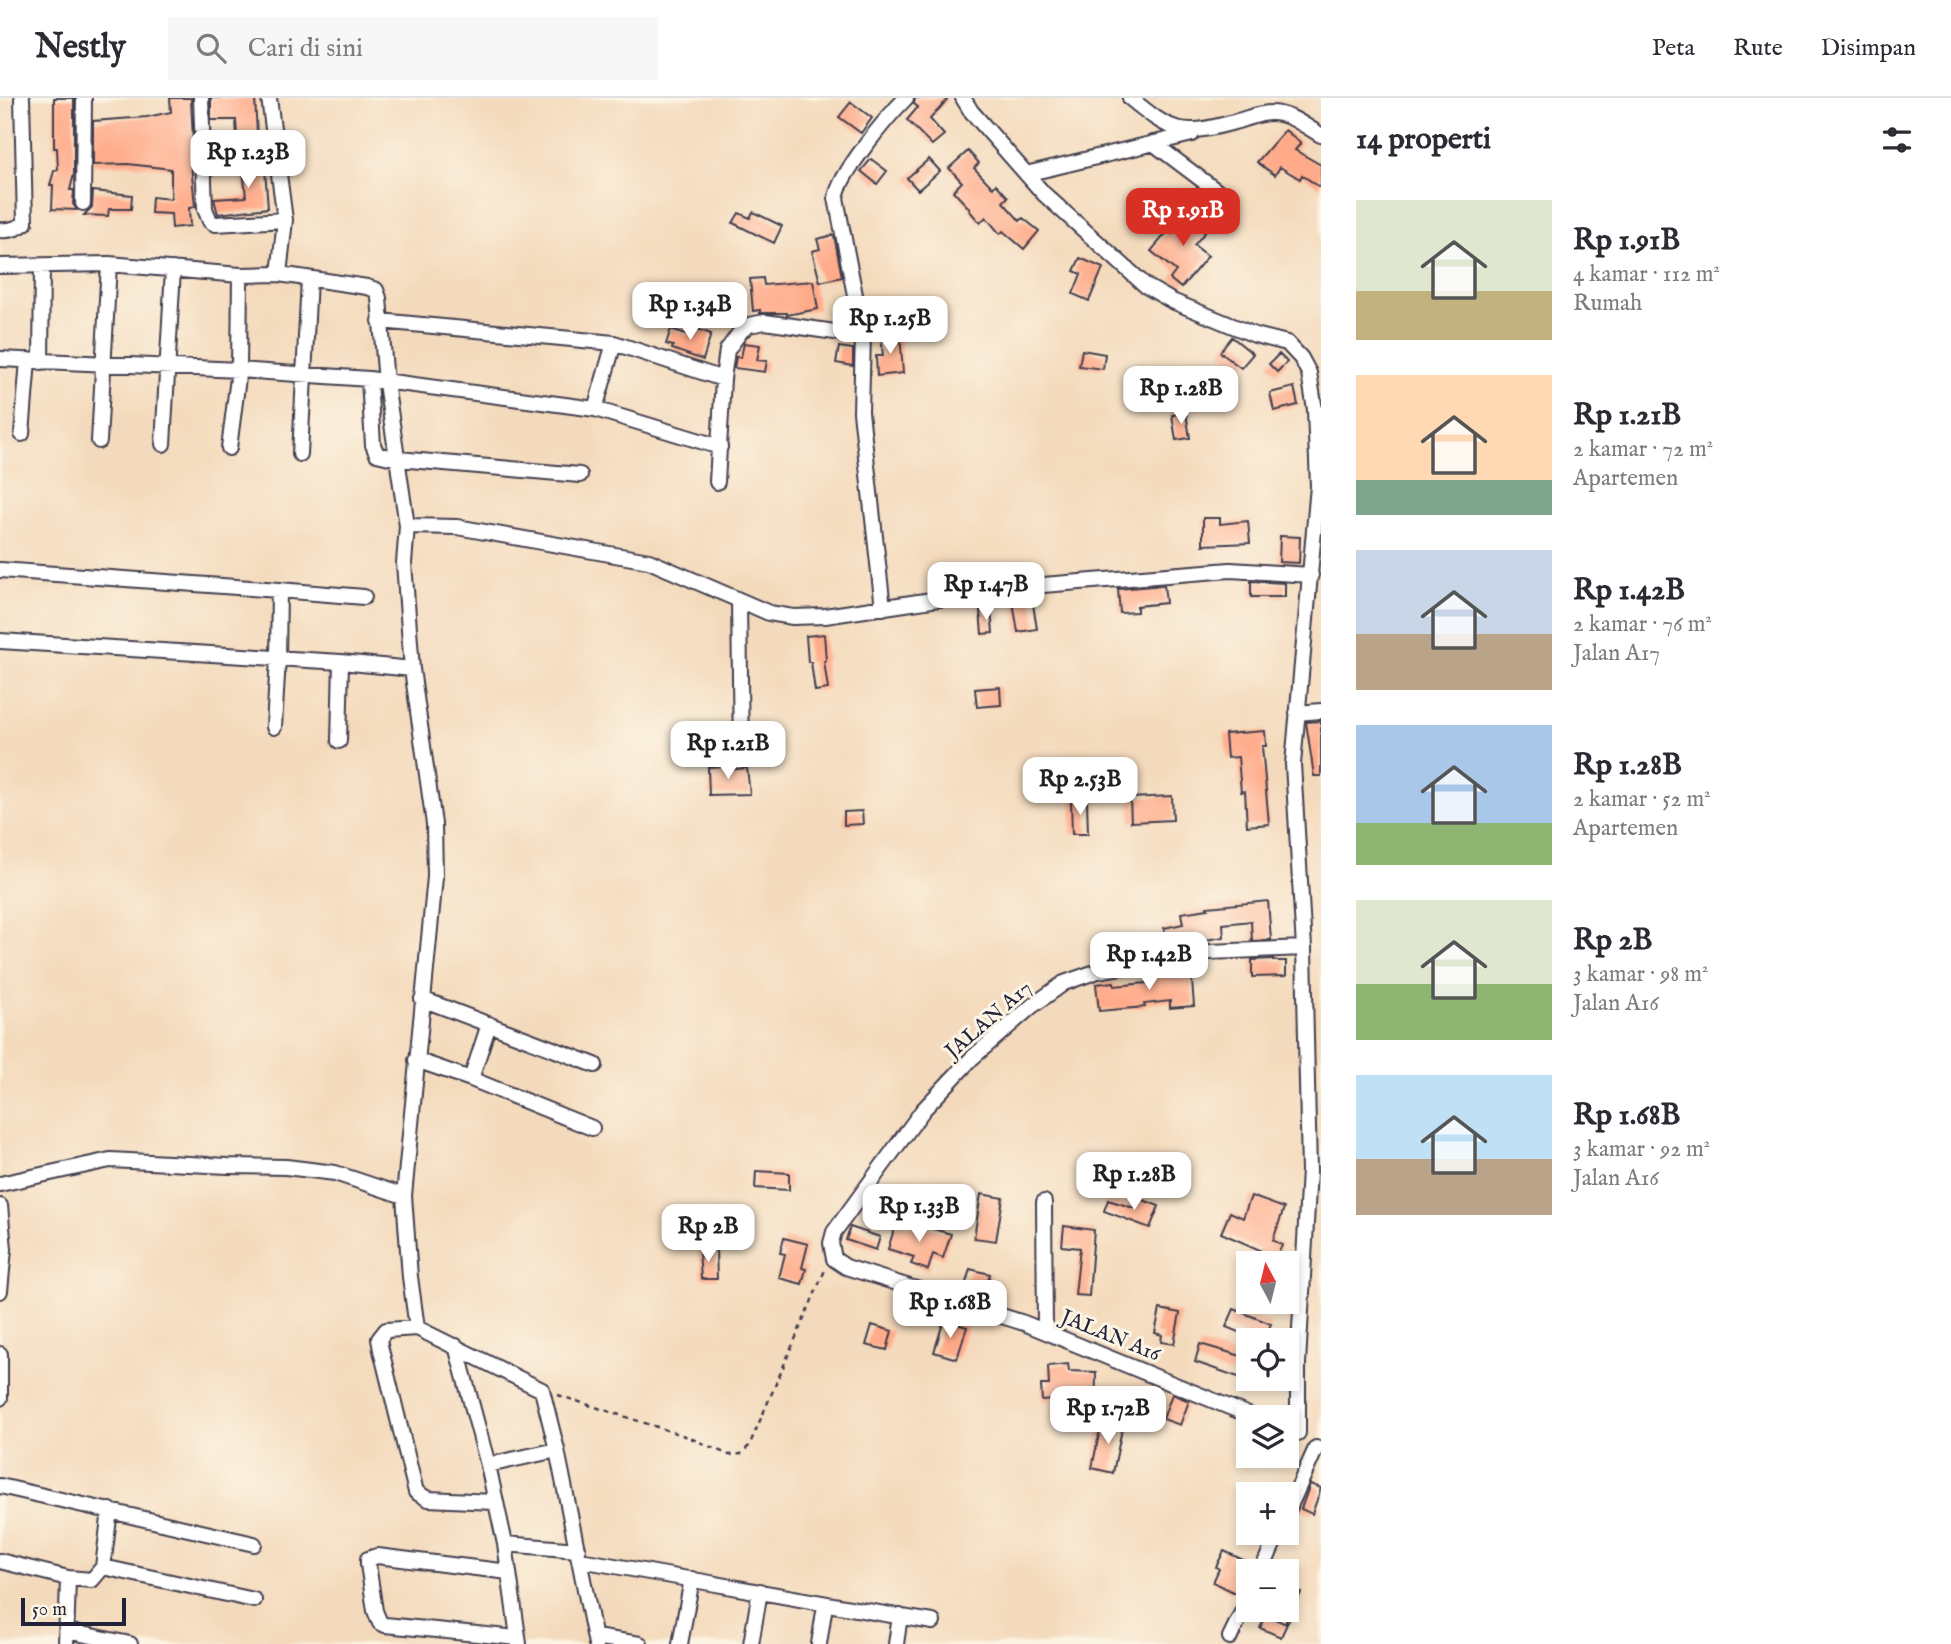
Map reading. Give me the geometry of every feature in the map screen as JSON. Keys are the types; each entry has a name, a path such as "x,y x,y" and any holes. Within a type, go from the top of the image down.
{"street":[{"path":"0,229 7,231 25,223 22,98"},
{"path":"83,203 84,98"},
{"path":"201,98 203,187 205,209 210,221 215,224 285,220"},
{"path":"269,98 285,220 279,274"},
{"path":"883,608 862,412 863,336 836,198 837,190 888,116 906,98"},
{"path":"963,98 971,111 1044,194 1146,286 1171,301 1255,335 1287,343 1301,358 1309,373 1315,410 1318,486 1293,764 1315,1170 1294,1405"},
{"path":"1130,98 1160,123 1175,129 1208,130"},
{"path":"1026,174 1270,113 1296,120 1321,135"},
{"path":"1153,143 1218,192"},
{"path":"99,442 109,264"},
{"path":"0,266 109,264 240,275 279,274 376,290 379,298 386,383 407,526 404,563 412,668 434,824 435,877 404,1196 417,1328"},
{"path":"22,434 35,361 42,267"},
{"path":"163,444 173,269"},
{"path":"229,447 239,370 240,275"},
{"path":"300,453 309,279"},
{"path":"380,321 614,344 723,379"},
{"path":"717,482 727,350 749,325 765,321 863,336"},
{"path":"596,409 614,344"},
{"path":"0,359 369,379 596,409 720,447"},
{"path":"369,379 374,450 377,454 398,459 580,475"},
{"path":"407,526 457,527 649,561 769,613 793,617 825,616 1018,587 1203,572 1230,570 1311,575"},
{"path":"0,570 364,597"},
{"path":"274,727 279,590"},
{"path":"739,601 741,754"},
{"path":"0,640 412,668"},
{"path":"339,741 341,662"},
{"path":"1297,713 1321,711"},
{"name":"JALAN A17","path":"832,1254 834,1232 923,1110 972,1058 1032,1006 1064,983 1098,971 1210,952 1304,948"},
{"path":"422,999 594,1065"},
{"path":"471,1079 489,1024"},
{"path":"416,1060 592,1128"},
{"path":"0,1184 110,1160 286,1167 335,1173 404,1196"},
{"path":"1044,1202 1045,1331"},
{"path":"0,1206 4,1249 0,1291"},
{"name":"JALAN A16","path":"832,1254 837,1263 846,1267 1045,1331 1236,1410"},
{"path":"494,1502 428,1499 416,1492 379,1339 386,1330 417,1328 542,1390 580,1555 596,1641 640,1644"},
{"path":"456,1346 488,1465 505,1544 509,1572 518,1641 385,1625 380,1623 375,1611 368,1559 377,1556 509,1572"},
{"path":"0,1354 0,1398"},
{"path":"1299,1436 1318,1450 1299,1489"},
{"path":"488,1465 557,1450"},
{"path":"0,1486 254,1544"},
{"path":"0,1561 68,1578 92,1580 103,1567 110,1510"},
{"path":"505,1544 580,1555 825,1605 933,1622"},
{"path":"103,1567 254,1600"},
{"path":"68,1578 66,1637 130,1644"},
{"path":"680,1644 692,1579"},
{"path":"751,1644 761,1591"},
{"path":"820,1644 825,1605"},
{"path":"896,1644 900,1616"},
{"path":"1230,1637 1237,1622"}],"path":[{"path":"542,1390 688,1437 729,1455 741,1454 749,1446 832,1254"}],"building":[{"path":"54,98 74,98 74,174 70,190 74,190 73,204 77,210 52,209 53,185 50,185 54,171 58,170 57,148 54,148"},
{"path":"170,98 191,98 194,163 191,163 195,207 189,208 190,226 172,228 171,214 151,213 152,197 171,199 171,169 128,164 93,165 93,121 147,117 171,112"},
{"path":"211,98 255,98 257,135 237,136 236,120 211,120"},
{"path":"915,98 949,98 930,119 944,135 932,145 907,120 918,107 914,104"},
{"path":"851,102 872,118 861,133 839,117"},
{"path":"1285,130 1301,143 1295,150 1321,165 1321,188 1302,175 1300,179 1280,167 1275,175 1257,162"},
{"path":"968,151 979,163 974,168 993,188 996,184 1008,197 1003,202 1020,221 1023,218 1039,231 1024,249 1003,231 1000,234 986,217 980,223 953,191 962,182 949,168"},
{"path":"264,157 268,208 218,214 214,199 246,197 242,160"},
{"path":"871,159 887,171 877,184 861,171"},
{"path":"929,159 940,171 918,190 907,178"},
{"path":"93,191 132,195 131,209 109,209 108,216 84,215 92,207"},
{"path":"1192,210 1211,225 1194,245 1208,256 1181,288 1170,279 1176,271 1151,251 1168,231 1172,234"},
{"path":"753,212 782,226 774,243 733,223 739,213 750,218"},
{"path":"834,235 842,277 820,282 812,251 820,249 817,239"},
{"path":"1080,258 1103,268 1089,301 1073,294 1081,274 1074,271"},
{"path":"763,278 764,285 813,281 818,309 787,315 753,311 750,279"},
{"path":"691,327 711,334 703,360 672,349 673,346 666,344 671,329 689,335"},
{"path":"900,333 903,373 877,376 876,356 883,356 881,335"},
{"path":"1232,337 1253,354 1241,368 1220,352"},
{"path":"744,343 760,345 757,360 767,361 765,372 734,368 736,357 741,357"},
{"path":"839,347 853,349 853,366 836,363"},
{"path":"1082,350 1105,354 1103,369 1079,366"},
{"path":"1279,354 1287,362 1277,372 1269,364"},
{"path":"1294,387 1298,405 1274,411 1270,393"},
{"path":"1186,413 1190,438 1176,440 1172,415"},
{"path":"1203,518 1220,518 1220,524 1248,521 1250,543 1203,545"},
{"path":"1280,536 1300,537 1299,563 1279,562"},
{"path":"1251,581 1285,583 1285,597 1251,597"},
{"path":"1164,585 1166,603 1137,606 1137,612 1120,613 1118,589"},
{"path":"1032,598 1037,629 1018,632 1013,602"},
{"path":"991,609 993,633 982,634 980,610"},
{"path":"824,634 828,689 815,691 811,662 808,662 806,636"},
{"path":"1000,687 1001,705 977,707 975,689"},
{"path":"1321,721 1321,776 1314,776 1306,722"},
{"path":"1265,731 1266,746 1262,746 1269,824 1247,826 1245,791 1241,792 1238,757 1227,758 1225,734"},
{"path":"727,766 727,770 747,768 750,794 709,795 708,767"},
{"path":"1172,796 1173,820 1131,822 1130,798"},
{"path":"1071,801 1087,801 1088,834 1072,834"},
{"path":"862,811 863,824 844,825 844,812"},
{"path":"1268,901 1271,940 1252,941 1251,921 1223,924 1224,937 1168,946 1164,928 1183,924 1181,913 1208,909 1207,907"},
{"path":"1252,960 1286,961 1286,976 1252,977"},
{"path":"1191,968 1194,1006 1170,1008 1170,1001 1144,1004 1145,1007 1099,1011 1096,984 1114,982 1114,986 1147,983 1146,975"},
{"path":"756,1171 789,1173 789,1190 755,1188"},
{"path":"981,1194 1003,1198 996,1241 974,1238"},
{"path":"1251,1196 1284,1208 1273,1240 1282,1245 1279,1251 1260,1251 1221,1233 1230,1212 1243,1218"},
{"path":"1138,1198 1159,1206 1150,1228 1104,1211 1108,1200 1134,1208"},
{"path":"896,1223 922,1230 923,1226 951,1234 943,1258 933,1254 928,1270 911,1264 914,1257 888,1249"},
{"path":"1064,1226 1094,1230 1089,1296 1075,1295 1080,1248 1062,1246"},
{"path":"850,1227 880,1237 876,1250 846,1240"},
{"path":"784,1238 808,1244 802,1268 806,1269 802,1284 779,1278 785,1254 780,1253"},
{"path":"699,1250 716,1250 717,1279 701,1279"},
{"path":"970,1269 990,1274 985,1291 965,1286"},
{"path":"1160,1309 1180,1313 1174,1344 1161,1342 1162,1335 1155,1333"},
{"path":"1234,1309 1236,1314 1246,1314 1271,1324 1269,1328 1236,1328 1236,1331 1226,1327"},
{"path":"944,1320 967,1327 957,1359 934,1352"},
{"path":"872,1325 892,1331 887,1350 866,1345"},
{"path":"1200,1344 1236,1354 1236,1376 1195,1362"},
{"path":"1068,1364 1069,1371 1096,1372 1095,1419 1076,1418 1077,1398 1042,1401 1041,1385 1049,1385 1048,1366"},
{"path":"1172,1394 1189,1401 1180,1425 1163,1419"},
{"path":"1102,1420 1123,1424 1113,1473 1092,1468"},
{"path":"1310,1484 1321,1488 1312,1514 1301,1509"},
{"path":"1224,1551 1241,1559 1236,1559 1236,1594 1213,1582 1219,1569 1216,1567"},
{"path":"1263,1622 1288,1622 1281,1637 1260,1628"}]}
